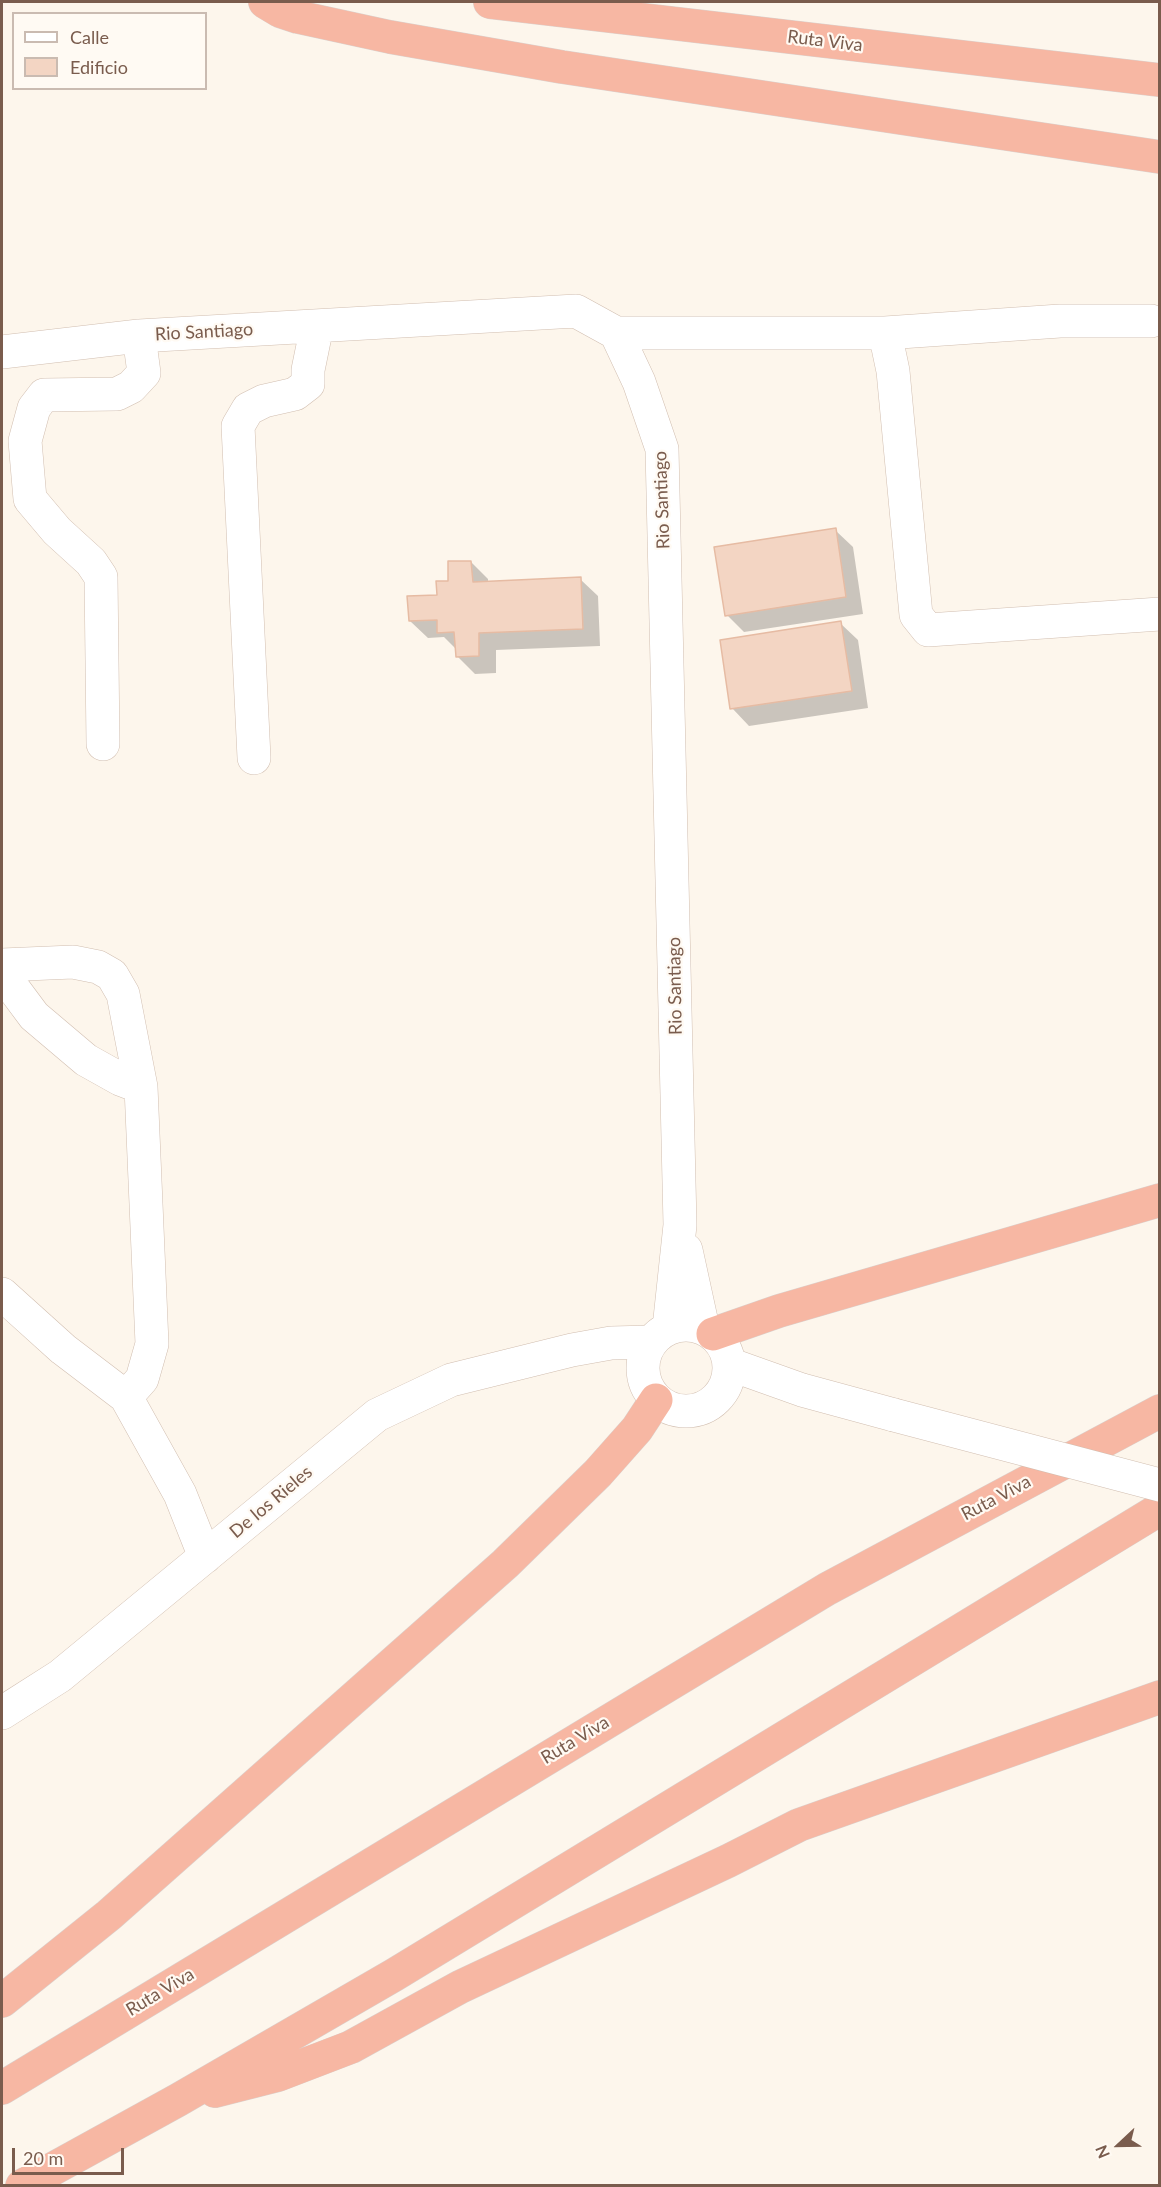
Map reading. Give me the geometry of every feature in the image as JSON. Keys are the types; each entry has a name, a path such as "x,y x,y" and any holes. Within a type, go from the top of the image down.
{"highway":[{"path":"266,2 298,18 390,37 561,67 1160,158"},
{"name":"Ruta Viva","path":"490,2 1160,80"},
{"path":"708,1331 1160,1200"},
{"path":"2,2001 109,1914 506,1564 598,1473 637,1429 650,1387"},
{"name":"Ruta Viva","path":"2,2088 827,1588 1160,1411"},
{"path":"22,2186 178,2100 394,1975 1160,1509"},
{"path":"178,2100 278,2075 351,2047 460,1987 800,1825 1160,1696"}],"street":[{"name":"Rio Santiago","path":"2,352 139,336 576,311 616,333 639,382 662,449 681,1225 660,1335"},
{"path":"616,333 885,333 1060,321 1151,321"},
{"path":"254,758 238,426 248,409 264,401 295,394 308,384 308,370 317,326"},
{"path":"885,333 893,371 916,615 928,630 1160,614"},
{"path":"103,744 101,577 91,562 57,531 30,499 26,441 34,408 44,395 117,394 131,387 144,372 139,336"},
{"path":"2,965 73,962 98,967 112,975 123,994 141,1087 152,1344 142,1379 126,1397"},
{"path":"2,973 34,1016 86,1060 120,1079 141,1087"},
{"name":"Rio Santiago","path":"681,1225 708,1331"},
{"path":"2,1294 63,1348 126,1397 180,1494 205,1557"},
{"path":"572,1350 611,1359 650,1387 666,1406 680,1411 693,1411 717,1398 729,1377 729,1364 721,1343 708,1331 692,1324 680,1324 660,1335 643,1363 650,1387"},
{"name":"De los Rieles","path":"2,1713 60,1676 377,1415 451,1380 572,1350 660,1335"},
{"path":"729,1364 802,1390 1160,1485"},
{"path":"717,1398 802,1390"}],"building":[{"path":"836,528 846,597 725,616 714,547"},
{"path":"448,561 471,561 473,582 581,577 583,629 479,633 479,656 456,657 454,632 437,633 437,620 409,621 407,596 437,595 436,581 448,581"},
{"path":"841,621 852,691 730,709 720,640"}]}
